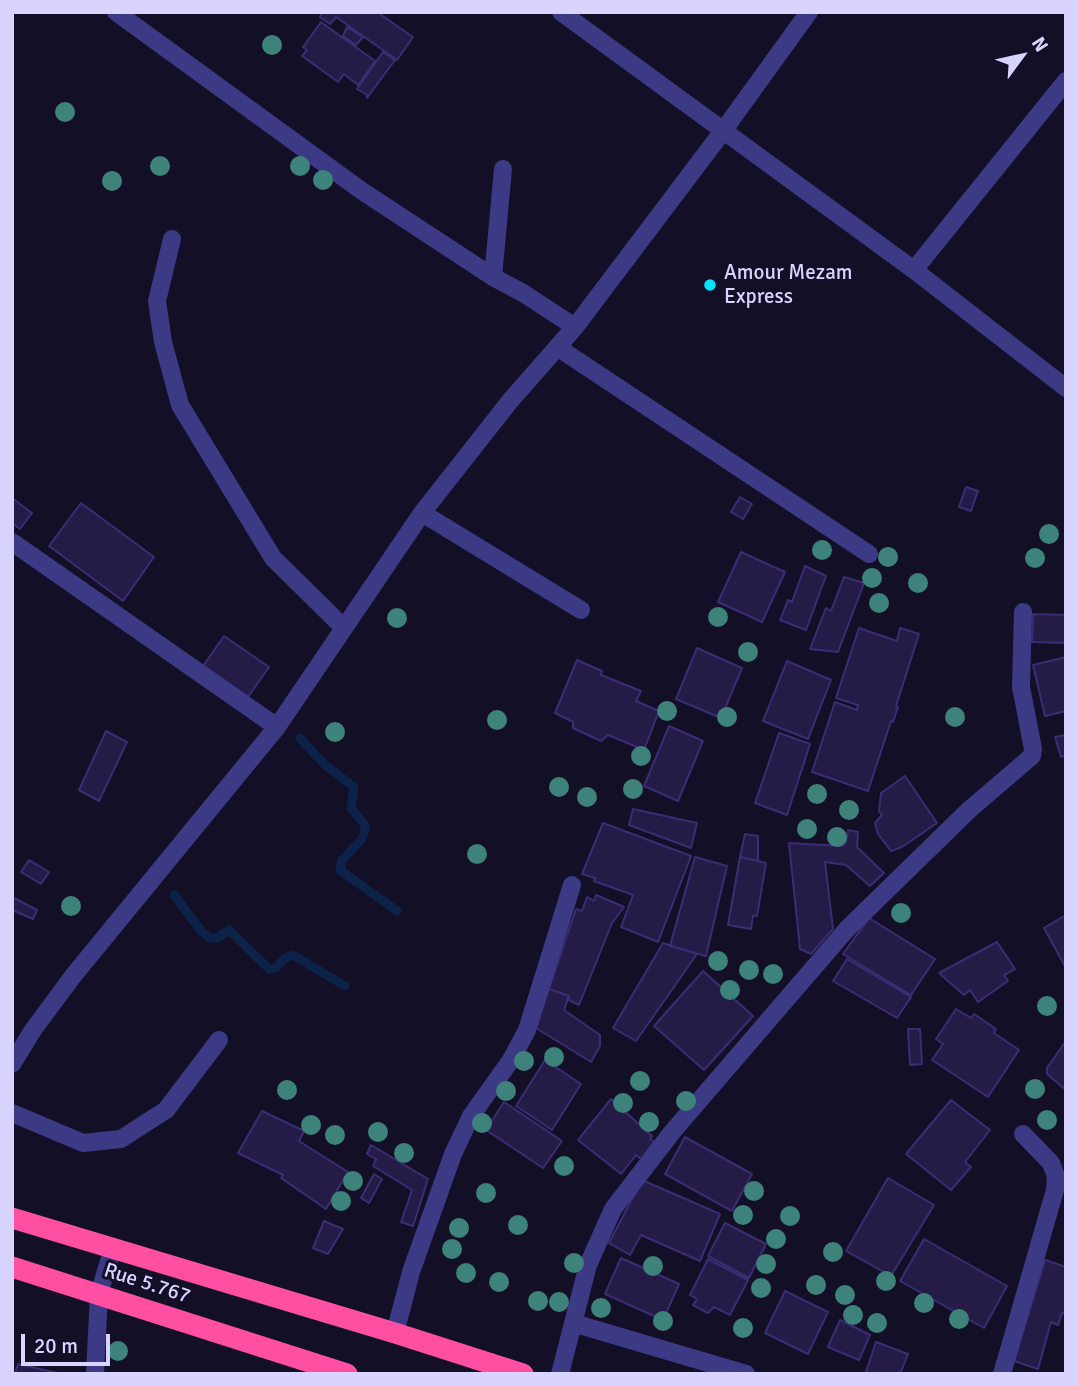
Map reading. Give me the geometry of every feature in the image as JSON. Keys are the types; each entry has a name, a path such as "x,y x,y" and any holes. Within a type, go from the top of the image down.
{"highway":[{"path":"12,1218 523,1374"},
{"name":"Rue 5.767","path":"12,1268 347,1374"}],"street":[{"path":"116,12 325,166 575,327"},
{"path":"561,12 914,270 1066,388"},
{"path":"12,1064 33,1030 73,976 277,727 422,513 510,401 575,327 809,12"},
{"path":"914,270 1066,81"},
{"path":"494,277 503,170"},
{"path":"172,239 157,301 163,342 180,405 273,558 344,628"},
{"path":"557,347 869,554"},
{"path":"422,513 582,610"},
{"path":"12,542 277,727"},
{"path":"560,1374 588,1265 612,1209 673,1130 847,929 974,805 1032,756 1021,687 1023,612"},
{"path":"395,1333 411,1272 453,1154 471,1116 511,1060 527,1030 572,885"},
{"path":"12,1113 83,1143 121,1139 166,1110 219,1040"},
{"path":"1002,1374 1055,1190 1056,1175 1051,1163 1023,1134"},
{"path":"95,1374 99,1294 113,1248"},
{"path":"573,1322 746,1374"}],"building":[{"path":"323,12 377,12 413,37 397,60 336,17 330,24 320,17"},
{"path":"321,22 375,61 358,85 344,74 338,82 302,56 307,50 303,47"},
{"path":"347,27 363,37 356,45 343,36"},
{"path":"383,52 395,60 367,98 366,94 357,89"},
{"path":"966,487 978,491 971,511 959,507"},
{"path":"740,497 752,504 743,519 731,512"},
{"path":"12,498 32,513 20,529 12,523"},
{"path":"81,503 154,557 123,601 49,546"},
{"path":"741,552 785,572 762,622 718,602"},
{"path":"805,566 826,576 806,630 780,620 788,600 792,602"},
{"path":"844,577 864,583 838,652 810,649 826,608 831,611"},
{"path":"1033,614 1066,615 1066,643 1032,642"},
{"path":"859,628 897,641 900,628 919,634 896,706 898,707 868,791 812,772 835,702 857,710 858,705 836,698"},
{"path":"224,636 269,667 248,697 203,666"},
{"path":"697,648 742,668 721,718 676,699"},
{"path":"1066,657 1066,711 1045,716 1033,665"},
{"path":"577,660 602,671 601,675 641,691 636,701 659,711 644,750 608,735 601,741 573,728 573,722 555,713"},
{"path":"787,661 831,680 808,739 763,721"},
{"path":"669,726 703,741 678,801 644,786"},
{"path":"106,731 127,742 99,801 79,790"},
{"path":"779,733 810,744 787,815 755,803"},
{"path":"1066,735 1066,755 1061,757 1055,737"},
{"path":"905,776 937,823 902,847 891,851 878,834 875,823 882,815 879,811 881,793"},
{"path":"633,809 697,823 691,848 629,825"},
{"path":"603,823 691,856 658,942 621,927 633,895 582,874"},
{"path":"848,830 858,832 857,847 884,873 870,886 846,865 825,862 833,929 811,954 800,949 789,843 842,846 846,842"},
{"path":"745,834 758,836 758,861 740,857"},
{"path":"695,857 727,866 706,956 670,946"},
{"path":"740,857 766,863 757,916 753,916 751,929 728,925"},
{"path":"29,860 49,872 41,884 21,872"},
{"path":"596,895 624,907 612,923 579,1005 567,999 569,996 549,989 576,909 582,911 587,897 594,901"},
{"path":"12,897 37,910 33,919 12,910"},
{"path":"1066,915 1066,968 1044,928"},
{"path":"869,918 935,959 911,995 843,954"},
{"path":"997,942 1015,969 1004,975 1008,981 978,1002 970,990 964,995 939,973"},
{"path":"663,943 697,954 636,1041 613,1028"},
{"path":"847,959 911,997 897,1018 833,981"},
{"path":"703,971 753,1016 704,1070 654,1026"},
{"path":"549,989 569,996 564,1010 600,1035 600,1046 591,1062 536,1028"},
{"path":"956,1009 971,1018 974,1014 996,1029 994,1033 1019,1050 988,1097 932,1060 943,1044 936,1039"},
{"path":"908,1029 920,1029 922,1064 910,1065"},
{"path":"1066,1041 1066,1090 1047,1074 1047,1068"},
{"path":"545,1060 581,1084 552,1130 516,1106"},
{"path":"611,1099 652,1136 650,1138 654,1142 641,1159 636,1155 621,1174 578,1140"},
{"path":"951,1100 990,1130 965,1162 971,1167 951,1190 906,1154"},
{"path":"504,1102 562,1141 543,1168 486,1130"},
{"path":"262,1111 304,1131 299,1141 348,1172 326,1209 281,1178 283,1175 238,1153"},
{"path":"685,1137 752,1174 732,1211 665,1174"},
{"path":"371,1145 428,1179 413,1226 401,1222 412,1190 373,1166 376,1159 367,1154"},
{"path":"374,1174 382,1179 369,1203 361,1198"},
{"path":"888,1178 934,1205 891,1276 846,1251"},
{"path":"642,1180 720,1214 700,1261 641,1235 630,1255 609,1243"},
{"path":"324,1221 343,1229 328,1254 313,1248"},
{"path":"725,1223 766,1244 749,1278 708,1256"},
{"path":"924,1239 1007,1286 984,1328 900,1281"},
{"path":"621,1258 679,1284 663,1320 605,1294"},
{"path":"708,1259 748,1280 730,1315 714,1307 708,1313 693,1305 697,1299 690,1295"},
{"path":"1045,1260 1066,1267 1066,1314 1062,1313 1058,1325 1051,1322 1038,1369 1014,1361"},
{"path":"785,1291 828,1312 808,1354 765,1333"},
{"path":"840,1320 870,1335 859,1360 828,1347"},
{"path":"876,1342 908,1354 900,1374 866,1372"},
{"path":"18,1364 58,1373 58,1374 15,1374"}],"waterway":[{"path":"300,738 324,764 354,787 351,808 365,825 365,830 362,839 342,860 340,870 397,911"},
{"path":"174,895 202,932 210,938 217,938 229,930 269,969 276,968 285,958 293,955 345,986"}],"place":[{"name":"Amour Mezam Express","path":"710,285"}]}
